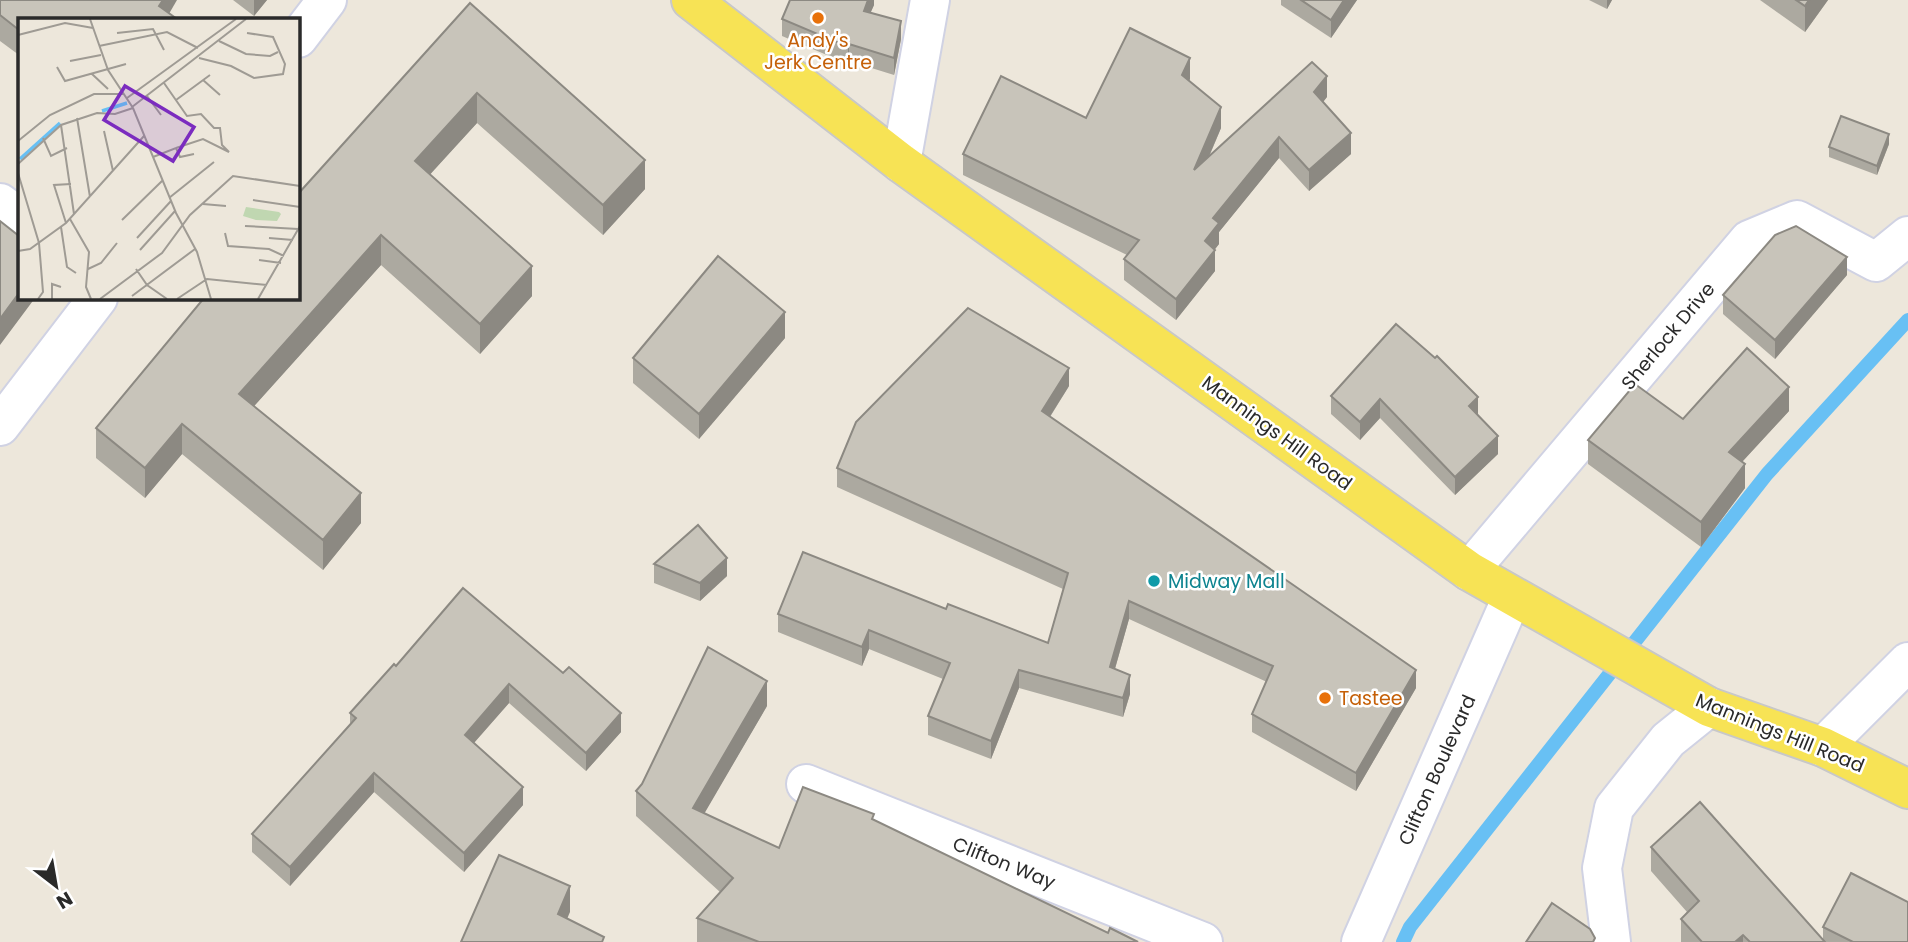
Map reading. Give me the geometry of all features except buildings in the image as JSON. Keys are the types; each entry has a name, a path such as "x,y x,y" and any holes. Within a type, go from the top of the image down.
{"main road":[{"name":"Mannings Hill Road","path":"691,0 901,163 1469,571 1709,707 1822,747 1908,789"}],"street":[{"path":"299,37 327,0"},
{"path":"901,163 930,0"},
{"path":"0,203 18,216"},
{"name":"Sherlock Drive","path":"1469,571 1749,240 1797,220 1876,262 1908,236"},
{"path":"0,426 97,299"},
{"name":"Clifton Boulevard","path":"1362,942 1512,597"},
{"path":"1822,747 1908,662"},
{"path":"1611,942 1602,868 1614,808 1668,740 1709,707"},
{"name":"Clifton Way","path":"806,784 1203,942"}],"waterway":[{"path":"1403,942 1410,927 1767,474 1908,320"}],"place":[{"name":"Andy's Jerk Centre","path":"818,18"},
{"name":"Midway Mall","path":"1154,581"},
{"name":"Tastee","path":"1325,698"}]}
